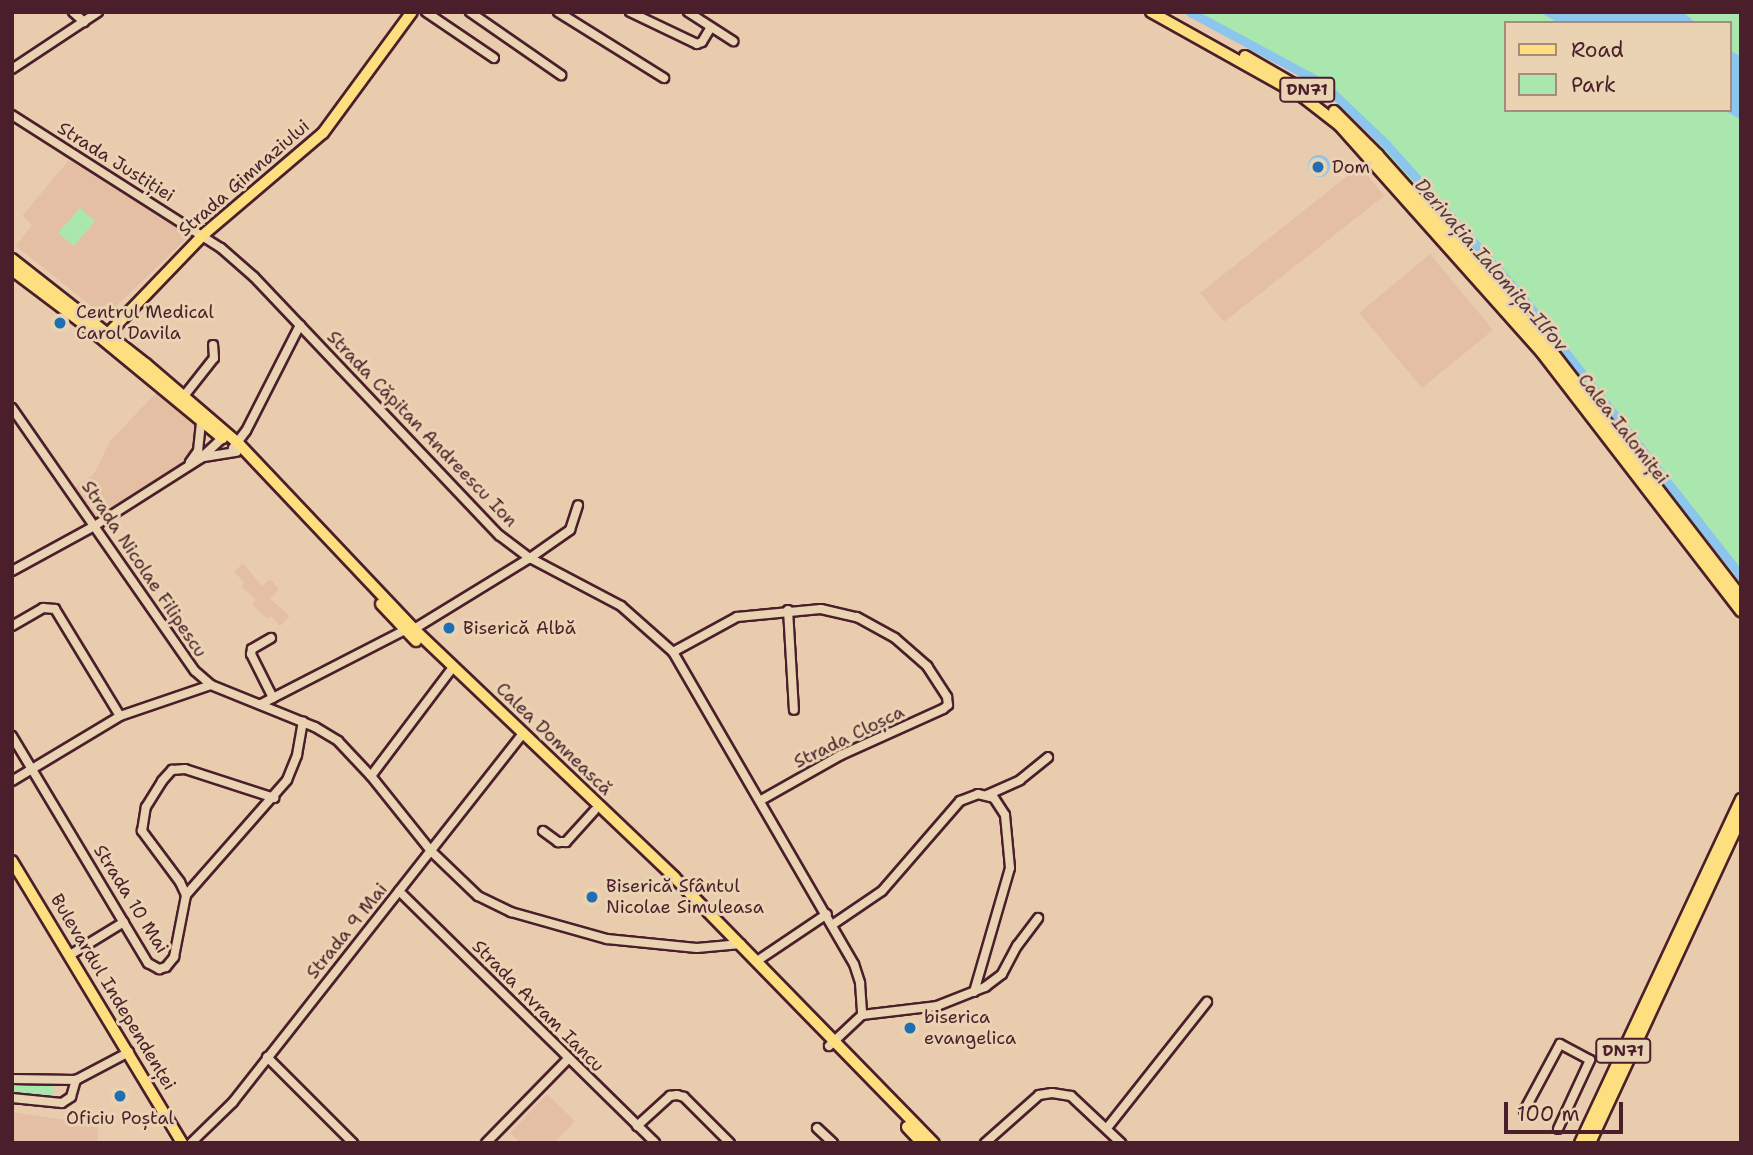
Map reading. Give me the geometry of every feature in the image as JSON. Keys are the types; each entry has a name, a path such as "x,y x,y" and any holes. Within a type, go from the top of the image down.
{"main road":[{"name":"Strada Gimnaziului","path":"108,334 203,235 323,133 412,12"},
{"name":"Calea Ialomiței","path":"1151,12 1303,97 1346,132 1542,352 1741,611"},
{"name":"Calea Ialomiței","path":"1166,13 1300,86 1345,121 1528,323 1618,432 1741,597"},
{"path":"12,259 108,334"},
{"name":"Calea Domnească","path":"12,270 108,334 146,364 181,399"},
{"name":"Calea Domnească","path":"108,334 225,436 410,630 737,945 831,1044 934,1143"},
{"path":"181,399 201,420 225,436"},
{"name":"Calea Domnească","path":"521,737 594,811 757,961 922,1143"},
{"name":"DN71","path":"1580,1143 1741,799"},
{"name":"DN71","path":"1590,1143 1741,818"},
{"name":"Bulevardul Independenței","path":"12,861 182,1143"}],"street":[{"path":"73,12 84,22"},
{"path":"12,69 98,12"},
{"path":"426,12 494,58"},
{"path":"470,12 561,75"},
{"path":"558,12 664,78"},
{"path":"630,12 697,44 702,42 711,27"},
{"path":"688,12 733,41"},
{"name":"Strada Justiției","path":"12,116 203,235"},
{"name":"Strada Căpitan Andreescu Ion","path":"203,235 240,264 300,325 482,519 530,558 621,606 673,652 827,914 858,974 862,1015"},
{"path":"201,458 237,450 300,325"},
{"path":"181,399 214,358 213,345"},
{"name":"Strada Nicolae Filipescu","path":"12,408 96,525 190,664 211,685 303,722 338,741 371,776 431,852 478,896 532,919 623,941 697,948 737,945"},
{"path":"186,467 198,451 201,420"},
{"path":"12,571 96,525 201,458 225,436"},
{"path":"261,705 410,630 530,558 570,530 578,505"},
{"path":"12,626 43,607 55,609 120,716"},
{"name":"Strada Cloșca","path":"761,800 841,755 943,709 948,701 927,666 895,638 871,623 843,612 821,609 788,610"},
{"path":"673,652 737,617 788,610 794,710"},
{"path":"271,638 251,649 251,654 273,698"},
{"path":"371,776 451,670"},
{"path":"12,781 120,716 211,685"},
{"path":"274,798 185,769 172,770 162,780 146,807 142,831 186,895 274,798 295,764 303,722"},
{"name":"Strada 10 Mai","path":"12,736 148,963 153,967 166,967 174,957 186,895"},
{"name":"Strada 9 Mai","path":"191,1143 218,1118 521,737"},
{"path":"832,925 881,891 955,804 969,796 987,795 1020,780 1048,757"},
{"path":"974,992 1010,868 1005,816 1001,806 987,795"},
{"path":"543,831 558,842 566,842 594,811"},
{"name":"Strada Avram Iancu","path":"399,891 655,1143"},
{"path":"757,961 827,914"},
{"path":"831,1044 862,1015 937,1006 974,992 1002,974 1017,946 1038,918"},
{"path":"70,955 124,922"},
{"path":"1107,1128 1207,1002"},
{"path":"1524,1111 1560,1044 1590,1060 1558,1129"},
{"path":"12,1079 76,1080 129,1052"},
{"path":"267,1057 353,1143"},
{"path":"486,1143 568,1059"},
{"path":"12,1098 62,1103 71,1097 76,1080"},
{"path":"985,1143 1027,1105 1045,1093 1062,1093 1080,1103 1121,1143"},
{"path":"638,1126 670,1096 677,1095 684,1097 730,1143"},
{"path":"817,1128 833,1143"}],"shaded area":[{"path":"69,160 190,235 105,317 16,246 32,225 22,216"},
{"path":"1360,166 1384,196 1224,322 1200,293"},
{"path":"1430,254 1493,330 1422,388 1359,313"},
{"path":"156,393 194,423 198,442 186,460 169,474 98,521 75,487 94,474 110,441"},
{"path":"243,563 262,586 270,579 279,589 270,599 290,616 280,626 271,616 267,619 252,604 256,600 241,586 244,582 234,572"},
{"path":"547,1094 575,1121 554,1143 520,1143 510,1133"},
{"path":"12,1112 98,1125 97,1143 12,1143"}],"green space":[{"path":"1186,12 1539,12 1555,21 1504,21 1504,112 1727,112 1741,120 1741,582 1568,358 1488,264 1361,125 1317,86 1286,65"},
{"path":"1683,12 1741,12 1741,57 1732,51 1732,21 1694,21"},
{"path":"80,208 95,221 74,246 58,233"},
{"path":"12,1083 54,1084 54,1096 12,1092"}],"water":[{"path":"1539,12 1683,12 1694,21 1555,21"},
{"path":"1732,51 1741,57 1741,120 1727,112 1732,112"},
{"name":"Dom","path":"1319,155 1329,162 1330,166 1323,176 1319,177 1309,170 1308,166 1315,156"}],"waterway":[{"name":"Derivația Ialomița-Ilfov","path":"1190,12 1322,83 1386,144 1523,298 1741,576"}],"place":[{"name":"Dom","path":"1318,167"},
{"name":"Centrul Medical Carol Davila","path":"60,323"},
{"name":"Biserică Albă","path":"449,628"},
{"name":"Biserică Sfântul Nicolae Simuleasa","path":"592,897"},
{"name":"biserica evangelica","path":"910,1028"},
{"name":"Oficiu Poștal","path":"120,1096"}]}
